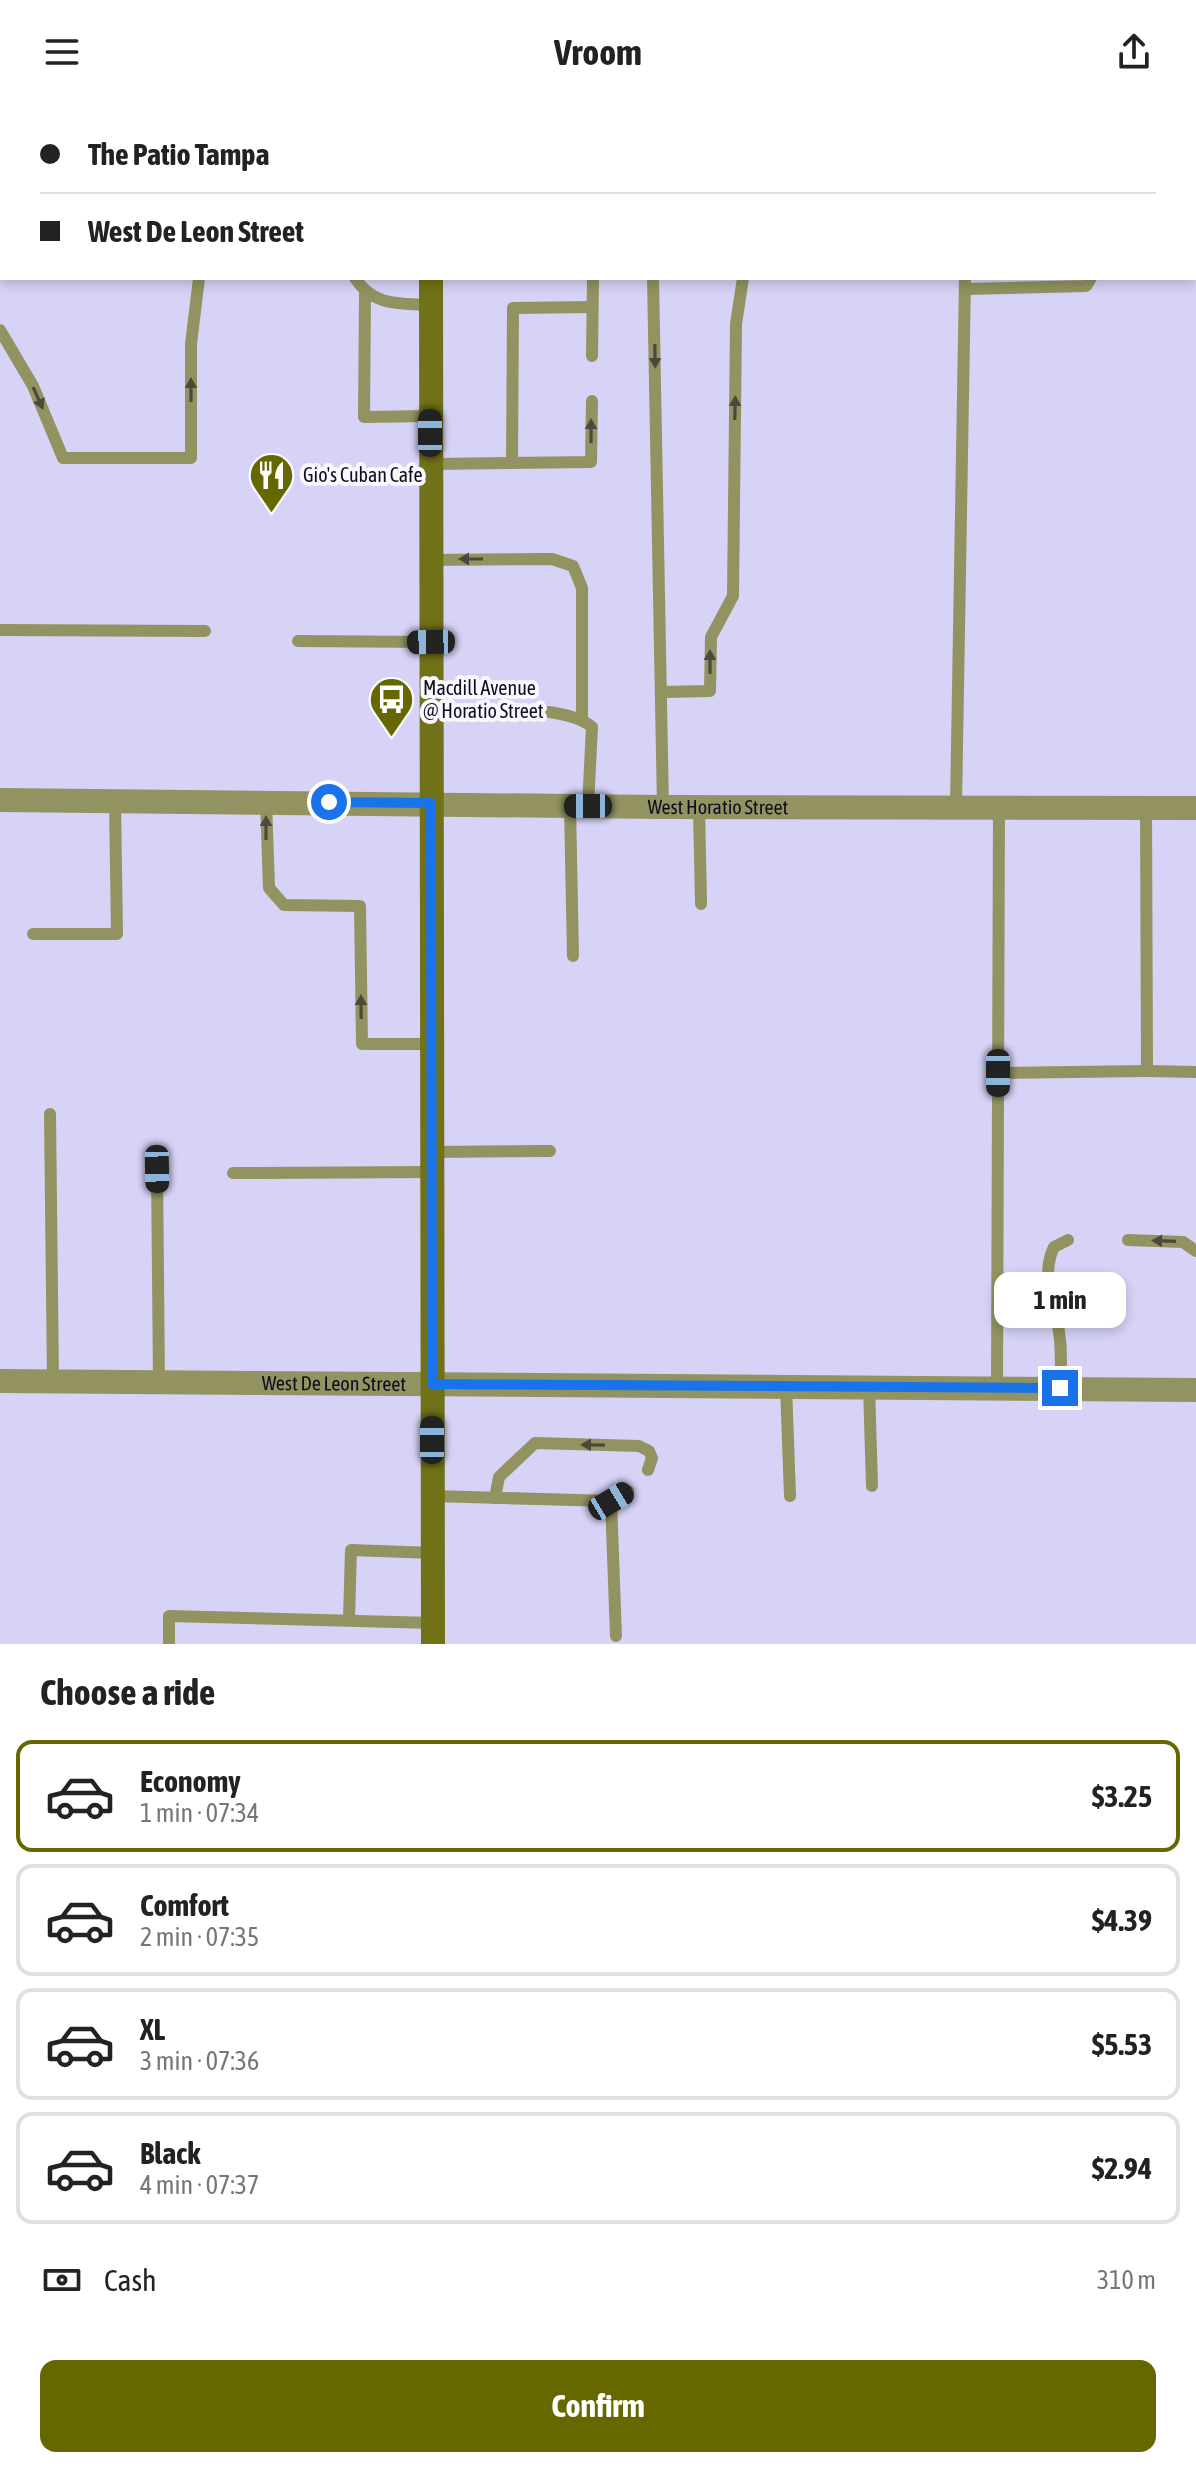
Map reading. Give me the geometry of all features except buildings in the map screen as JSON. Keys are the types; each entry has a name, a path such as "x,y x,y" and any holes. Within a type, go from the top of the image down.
{"street":[{"path":"431,280 433,1634"},
{"name":"West Horatio Street","path":"0,800 663,807 1196,808"},
{"name":"West De Leon Street","path":"0,1381 1196,1390"}],"lane":[{"path":"0,330 33,386 63,458 191,458 191,344 199,280"},
{"path":"356,280 365,294 364,417 430,416"},
{"path":"592,356 593,280"},
{"path":"653,280 663,807"},
{"path":"661,692 710,691 711,637 733,596 736,324 743,280"},
{"path":"956,806 965,283 1089,282"},
{"path":"365,294 391,303 431,305"},
{"path":"512,463 513,308 592,307"},
{"path":"430,464 591,462 592,401"},
{"path":"431,560 552,559 573,566 582,588 582,719"},
{"path":"0,630 205,631"},
{"path":"298,641 431,642"},
{"path":"431,712 560,712 582,719 592,727 579,806 573,956"},
{"path":"33,934 117,934 115,801"},
{"path":"266,802 269,888 284,905 360,906 362,1044 431,1044"},
{"path":"699,807 701,904"},
{"path":"997,1388 999,807"},
{"path":"1146,807 1147,1071"},
{"path":"998,1073 1196,1072"},
{"path":"50,1114 53,1381"},
{"path":"233,1173 431,1162 550,1151"},
{"path":"157,1169 159,1382"},
{"path":"1060,1388 1062,1355 1058,1322 1049,1295 1049,1262 1054,1247 1068,1240"},
{"path":"1128,1240 1183,1242 1196,1251"},
{"path":"786,1386 790,1496"},
{"path":"869,1387 872,1486"},
{"path":"495,1498 499,1477 535,1443 639,1446 649,1451 652,1458 648,1470"},
{"path":"432,1496 611,1501 628,1491"},
{"path":"611,1501 616,1636"},
{"path":"349,1620 351,1550 433,1553"},
{"path":"169,1644 169,1616 349,1620 433,1634"}],"place":[{"name":"Gio's Cuban Cafe","path":"272,514"},
{"name":"Macdill Avenue @ Horatio Street","path":"392,738"}],"route":[{"path":"329,802 431,803 432,1384 1060,1388"}]}
